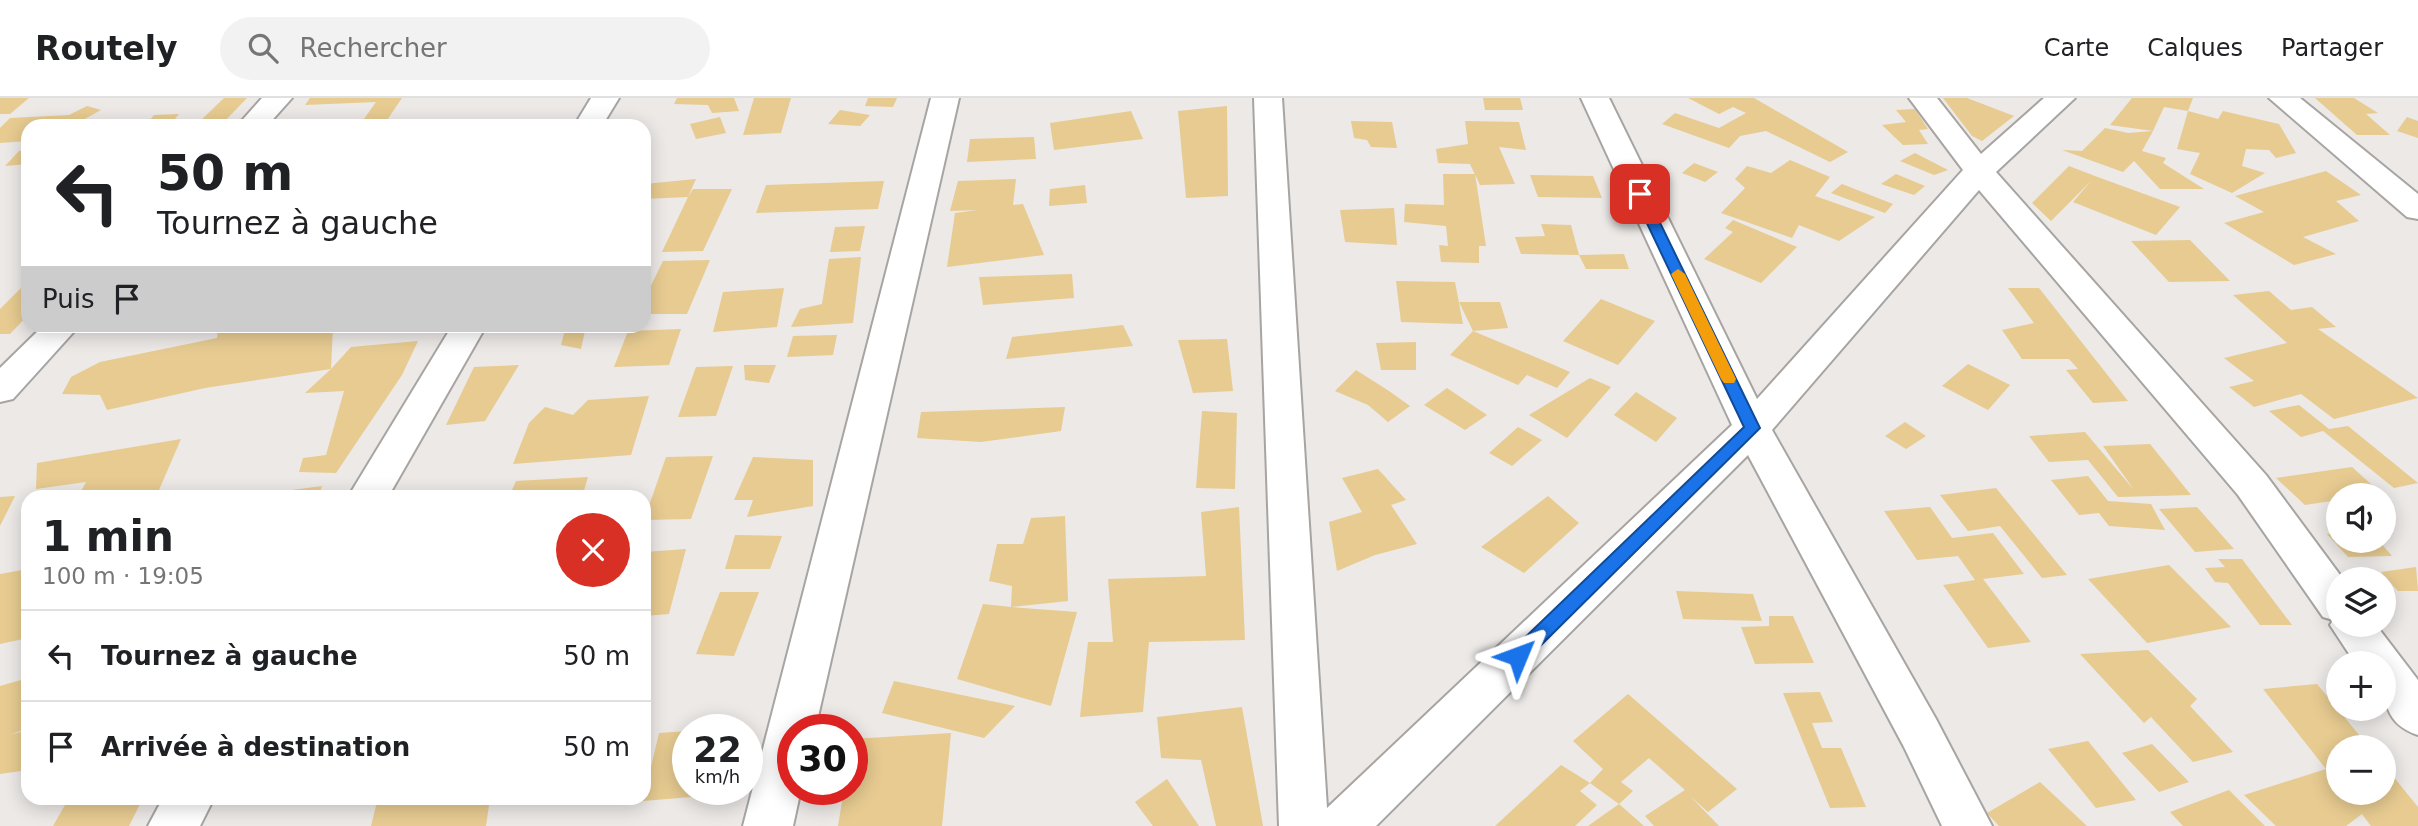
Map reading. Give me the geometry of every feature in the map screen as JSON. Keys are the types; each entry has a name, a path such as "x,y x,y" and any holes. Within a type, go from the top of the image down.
{"street":[{"path":"258,119 278,98"},
{"path":"592,119 605,98"},
{"path":"768,826 945,98"},
{"path":"1268,98 1304,826"},
{"path":"1595,98 1752,428 1920,733 1967,826"},
{"path":"1923,98 1979,171 2252,485 2326,588"},
{"path":"1343,826 1752,428 1979,171 2061,98"},
{"path":"2283,98 2418,210"},
{"path":"0,390 55,333"},
{"path":"372,490 465,333"},
{"path":"2396,685 2418,716"},
{"path":"173,826 186,805"}],"building":[{"path":"0,98 29,98 10,114 0,114"},
{"path":"224,98 247,98 227,119 202,119"},
{"path":"310,98 402,98 388,119 364,119 376,102 305,105"},
{"path":"677,98 734,98 739,111 712,113 708,105 674,104"},
{"path":"754,98 791,98 781,133 743,135"},
{"path":"868,98 897,98 893,107 865,106"},
{"path":"1483,98 1520,98 1523,110 1485,110"},
{"path":"1688,98 1754,98 1848,152 1830,162 1766,131 1740,136 1729,148 1662,124 1675,113 1719,128 1746,113 1733,107 1719,114"},
{"path":"1943,98 1967,98 2014,116 1982,141 1972,136"},
{"path":"2132,98 2193,98 2188,111 2164,107 2153,131 2110,125"},
{"path":"2315,98 2354,98 2378,113 2366,114 2390,135 2357,135"},
{"path":"87,106 101,110 85,119 21,119 21,142 0,143 0,128 10,118 69,115"},
{"path":"1227,106 1228,196 1186,198 1178,111"},
{"path":"1915,109 1928,129 1919,130 1928,144 1903,145 1882,125 1906,122 1896,110"},
{"path":"840,110 870,115 860,126 828,124"},
{"path":"1131,111 1143,139 1054,150 1050,123"},
{"path":"2188,111 2218,119 2223,111 2279,124 2296,153 2276,158 2269,150 2246,149 2242,166 2265,173 2232,193 2190,174 2200,153 2177,149"},
{"path":"179,114 175,119 151,119 154,115"},
{"path":"720,117 726,133 696,139 690,124"},
{"path":"2407,117 2418,121 2418,138 2397,131"},
{"path":"1351,121 1392,122 1397,148 1371,147 1367,140 1354,138"},
{"path":"1465,121 1519,122 1526,150 1499,147 1515,184 1480,185 1470,164 1438,163 1436,149 1468,144"},
{"path":"2105,128 2128,133 2153,131 2142,151 2166,158 2163,163 2204,189 2160,189 2134,161 2123,172 2062,150 2082,151"},
{"path":"1034,137 1036,159 967,162 970,139"},
{"path":"19,151 21,165 5,166"},
{"path":"1915,153 1948,170 1934,175 1900,161"},
{"path":"1790,160 1830,177 1815,196 1875,217 1839,241 1799,225 1792,238 1721,213 1745,188 1735,179 1747,166 1771,173"},
{"path":"1694,163 1718,172 1705,182 1682,173"},
{"path":"2069,166 2180,207 2156,235 2073,202 2091,181 2051,221 2032,203"},
{"path":"2326,171 2361,195 2336,201 2359,221 2303,237 2336,254 2294,265 2224,223 2264,212 2235,196"},
{"path":"1443,174 1475,174 1486,246 1479,246 1479,263 1441,262 1439,245 1448,246 1446,226 1404,222 1405,204 1444,205"},
{"path":"1896,174 1925,186 1914,195 1881,184"},
{"path":"1530,175 1593,176 1602,198 1538,197"},
{"path":"696,179 688,197 651,199 651,183"},
{"path":"1016,179 1013,205 1023,204 1044,255 947,267 955,213 978,210 950,211 958,181"},
{"path":"884,181 878,209 756,213 766,185"},
{"path":"1842,184 1893,204 1885,213 1831,193"},
{"path":"1085,185 1087,203 1049,206 1050,189"},
{"path":"693,189 732,189 703,251 662,252"},
{"path":"1394,208 1397,245 1345,242 1340,210"},
{"path":"1733,220 1797,247 1761,283 1704,259 1733,232 1725,228"},
{"path":"1541,224 1571,225 1579,255 1521,254 1515,237 1545,236"},
{"path":"865,226 860,251 830,252 835,227"},
{"path":"2190,240 2230,281 2169,282 2131,241"},
{"path":"1624,254 1629,269 1586,269 1579,255"},
{"path":"861,257 853,323 791,327 800,309 822,304 829,259"},
{"path":"710,260 687,314 651,314 651,286 663,261"},
{"path":"1072,274 1074,298 983,305 979,277"},
{"path":"1396,281 1455,282 1463,324 1401,322"},
{"path":"21,288 21,322 10,334 0,334 0,309"},
{"path":"784,288 777,327 713,332 723,292"},
{"path":"2008,288 2039,288 2128,401 2093,403 2066,370 2078,369 2069,359 2022,359 2002,330 2034,323"},
{"path":"2269,291 2291,310 2312,307 2336,327 2318,329 2418,398 2334,419 2301,394 2254,407 2229,387 2254,381 2224,358 2287,343 2233,295"},
{"path":"1601,299 1655,321 1618,365 1563,341"},
{"path":"1459,302 1500,302 1508,328 1473,331"},
{"path":"1123,325 1133,346 1006,359 1012,337"},
{"path":"681,329 669,365 614,367 627,333 651,333 651,330"},
{"path":"1473,331 1570,372 1557,388 1527,375 1518,385 1450,355"},
{"path":"217,333 333,333 331,369 205,388 107,410 100,395 62,394 71,377 100,362 217,338"},
{"path":"564,333 584,333 581,349 561,345"},
{"path":"837,335 833,355 787,357 793,336"},
{"path":"1227,339 1233,391 1193,393 1178,340"},
{"path":"418,341 402,375 336,473 299,472 303,458 326,455 344,391 305,393 351,347"},
{"path":"1416,342 1416,370 1381,370 1376,343"},
{"path":"1968,364 2010,385 1988,410 1942,386"},
{"path":"519,365 485,421 446,425 474,367"},
{"path":"744,365 776,365 769,383 745,380"},
{"path":"733,366 716,416 678,417 696,367"},
{"path":"1356,370 1410,406 1388,422 1368,405 1335,391"},
{"path":"1590,378 1611,387 1567,438 1529,415"},
{"path":"1447,388 1487,415 1465,430 1424,405"},
{"path":"1636,392 1677,418 1656,442 1614,415"},
{"path":"649,396 631,455 513,464 529,423 545,407 573,415 588,400"},
{"path":"2299,405 2329,429 2348,426 2418,483 2396,488 2396,483 2388,483 2323,431 2301,437 2269,411"},
{"path":"1065,407 1061,431 981,442 917,438 921,412"},
{"path":"1202,411 1237,413 1235,489 1196,488"},
{"path":"1905,422 1926,436 1906,449 1885,436"},
{"path":"1518,427 1542,440 1512,466 1489,453"},
{"path":"2085,432 2134,490 2103,446 2150,444 2191,495 2118,497 2088,460 2049,462 2029,436"},
{"path":"181,439 159,490 82,490 86,482 36,489 37,463"},
{"path":"713,456 691,519 651,520 651,500 666,457"},
{"path":"753,457 813,460 813,506 747,517 753,500 734,500"},
{"path":"2352,467 2370,483 2326,483 2326,502 2305,505 2276,478"},
{"path":"1378,469 1406,500 1391,505 1417,544 1375,555 1337,571 1329,522 1362,512 1342,478"},
{"path":"2088,476 2108,501 2151,504 2165,530 2109,526 2099,513 2079,515 2051,480"},
{"path":"588,477 584,490 512,490 516,481"},
{"path":"322,486 321,490 292,490"},
{"path":"1996,488 2067,575 2042,578 2000,526 1968,531 1940,495"},
{"path":"15,496 0,526 0,497"},
{"path":"1548,496 1579,523 1524,573 1481,547"},
{"path":"1239,507 1245,640 1149,642 1143,712 1080,717 1088,642 1113,642 1108,579 1206,576 1201,512"},
{"path":"1930,507 1952,538 1993,533 2024,574 1983,579 2031,642 1988,648 1943,585 1975,580 1958,556 1917,560 1884,511"},
{"path":"2197,507 2234,549 2195,552 2159,509"},
{"path":"1065,516 1068,601 1011,607 1012,586 989,581 997,544 1023,544 1031,518"},
{"path":"735,535 782,536 770,569 725,569"},
{"path":"686,549 669,614 651,615 651,552"},
{"path":"2344,553 2389,553 2392,556 2348,557"},
{"path":"2218,559 2242,559 2292,625 2260,625 2228,583 2215,582 2205,568 2225,567"},
{"path":"2169,565 2231,627 2147,643 2088,579"},
{"path":"2416,567 2418,591 2398,591 2396,570"},
{"path":"21,570 21,640 0,644 0,574"},
{"path":"1676,591 1753,594 1762,621 1683,619"},
{"path":"720,592 759,592 734,656 696,654"},
{"path":"983,604 1077,612 1051,706 957,679"},
{"path":"1769,616 1793,616 1814,663 1755,664 1741,627 1769,626"},
{"path":"2148,650 2197,699 2190,706 2233,752 2193,762 2151,717 2144,723 2080,654"},
{"path":"21,680 21,731 9,735 21,732 21,771 0,774 0,686"},
{"path":"894,681 1015,706 984,738 882,713"},
{"path":"2317,684 2326,695 2326,721 2348,721 2359,735 2326,735 2326,769 2263,689"},
{"path":"1820,692 1833,722 1812,723 1822,748 1841,748 1866,807 1830,808 1783,693"},
{"path":"1628,694 1737,789 1708,812 1691,797 1719,826 1654,826 1645,816 1685,790 1649,758 1621,782 1633,791 1619,804 1590,783 1603,769 1573,741"},
{"path":"1242,707 1263,826 1216,826 1201,760 1161,758 1157,717"},
{"path":"672,732 672,799 651,800 651,767 659,733"},
{"path":"951,733 942,826 838,826 841,805 868,805 868,738"},
{"path":"2088,741 2136,800 2096,808 2048,749"},
{"path":"2152,744 2189,782 2159,792 2122,753"},
{"path":"1561,765 1590,783 1580,791 1597,805 1575,826 1495,826"},
{"path":"2326,769 2326,805 2396,805 2396,780 2418,807 2418,826 2371,826 2362,814 2346,826 2276,826 2244,795"},
{"path":"1167,779 1199,826 1153,826 1135,802"},
{"path":"2040,782 2087,826 1999,826 1987,813"},
{"path":"2229,790 2265,826 2183,826 2170,812"},
{"path":"1619,804 1644,826 1588,826"},
{"path":"65,805 140,805 129,826 53,826"},
{"path":"376,805 489,805 486,826 371,826"}],"slow traffic":[{"path":"1678,274 1729,379"}],"route":[{"path":"1518,656 1752,428 1640,194"}]}
